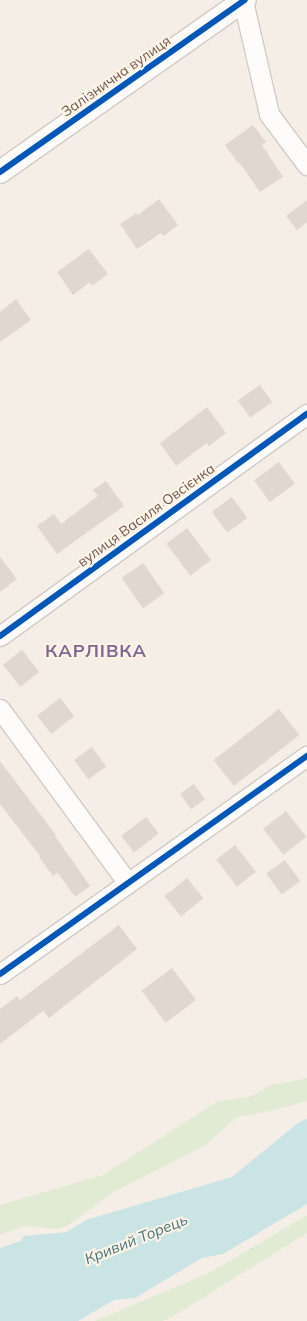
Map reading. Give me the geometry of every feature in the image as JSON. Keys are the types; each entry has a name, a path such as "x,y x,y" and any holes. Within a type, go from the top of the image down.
{"street":[{"path":"244,1 269,114 307,165"},
{"name":"Залізнична вулиця","path":"0,172 244,1"},
{"name":"вулиця Василя Овсієнка","path":"0,636 307,414"},
{"path":"0,710 128,883"},
{"path":"0,974 307,756"}],"green space":[{"path":"307,1078 307,1101 270,1111 237,1117 204,1146 112,1193 67,1226 56,1229 25,1226 0,1235 0,1205 103,1175 218,1101 250,1097 269,1086"},
{"path":"307,1215 307,1233 170,1318 162,1321 95,1321 211,1272"}],"water":[{"name":"Кривий Торець","path":"307,1119 307,1204 223,1254 202,1258 135,1298 114,1300 78,1321 0,1321 0,1248 21,1241 24,1236 67,1232 86,1220 232,1177 299,1122"}],"building":[{"path":"253,125 266,142 262,145 283,177 260,192 225,145"},
{"path":"159,199 178,225 164,236 161,233 137,249 120,224 136,213 138,215"},
{"path":"307,200 307,222 297,230 286,216"},
{"path":"89,249 108,274 92,286 90,282 73,295 57,272"},
{"path":"16,299 31,320 0,342 0,312"},
{"path":"260,385 272,402 250,418 238,400"},
{"path":"207,407 226,433 209,446 207,443 176,466 160,443"},
{"path":"279,462 295,484 270,502 254,480"},
{"path":"106,481 124,506 57,554 37,526 54,514 61,524 98,496 93,490"},
{"path":"232,497 247,518 227,533 212,512"},
{"path":"187,528 211,560 190,576 166,544"},
{"path":"0,557 17,579 0,592"},
{"path":"143,563 164,593 143,608 122,578"},
{"path":"22,650 39,672 20,687 3,665"},
{"path":"60,698 74,716 51,734 37,716"},
{"path":"279,709 299,735 234,786 214,760"},
{"path":"92,747 106,766 88,779 74,760"},
{"path":"0,761 56,835 55,836 90,886 75,897 58,873 53,876 39,857 40,856 0,804"},
{"path":"194,784 205,800 191,809 180,794"},
{"path":"286,811 306,837 283,855 263,829"},
{"path":"146,817 159,834 134,852 121,836"},
{"path":"235,845 256,872 237,887 216,860"},
{"path":"285,860 300,881 282,895 266,874"},
{"path":"187,878 203,898 181,916 164,896"},
{"path":"119,925 137,949 49,1018 43,1011 0,1044 0,1009 17,996 20,1000"},
{"path":"172,968 196,1000 166,1023 142,991"}],"cycle path":[{"path":"0,172 245,0"},
{"path":"0,636 307,414"},
{"path":"0,974 307,756"}],"district":[{"name":"КАРЛІВКА","path":"96,651"}]}
